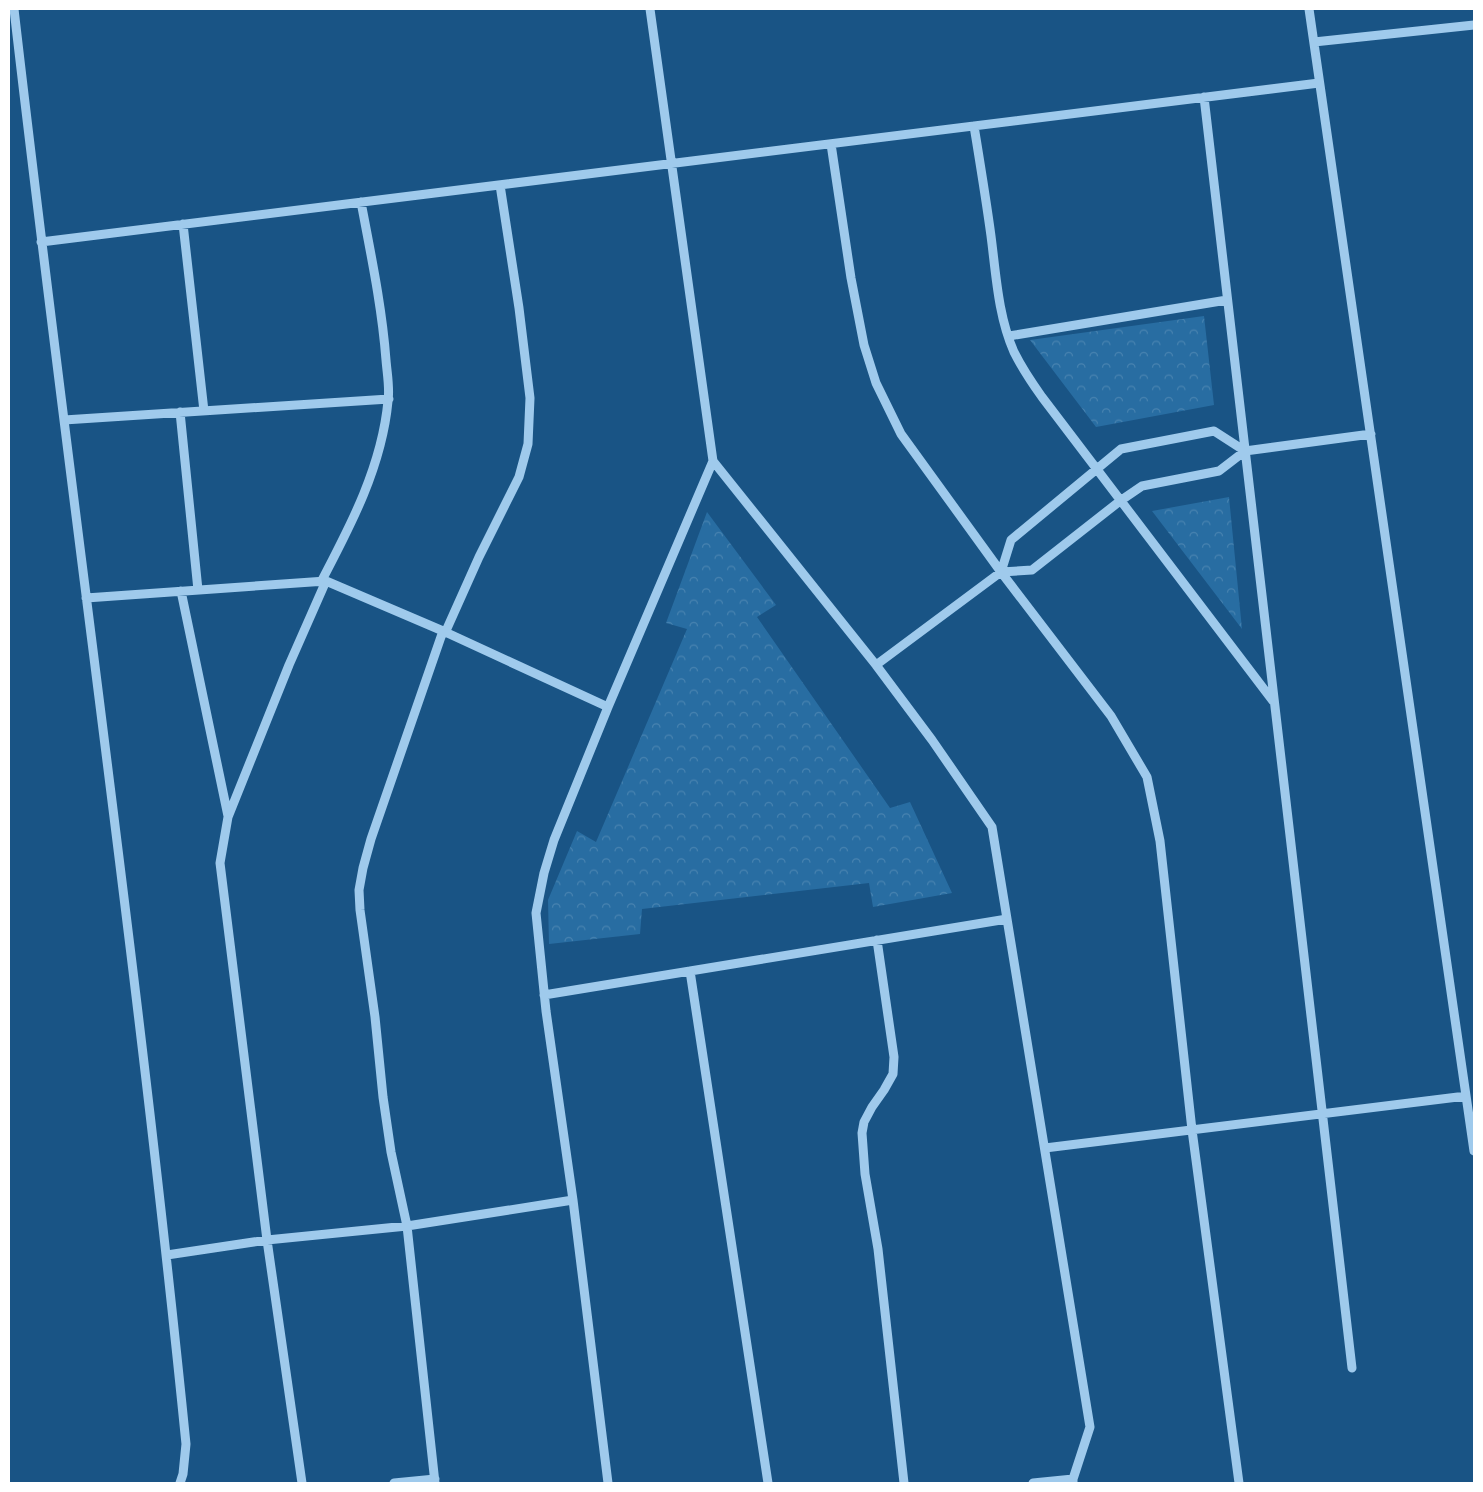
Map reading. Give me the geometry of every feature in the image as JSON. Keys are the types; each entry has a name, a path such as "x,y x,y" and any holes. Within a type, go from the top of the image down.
{"street":[{"path":"14,9 166,1255 186,1444 183,1474 180,1483"},
{"path":"650,9 713,461 876,665 932,740 992,827 1046,1148 1090,1427 1073,1481 1033,1483"},
{"path":"1309,9 1474,1151"},
{"path":"1314,42 1474,25"},
{"path":"41,242 1319,83"},
{"path":"1204,97 1352,1368"},
{"path":"974,126 998,290 1014,351 1027,375 1096,470 1274,702"},
{"path":"831,144 851,278 864,345 876,383 901,434 1001,572 1110,716 1147,776 1160,841 1192,1130 1239,1483"},
{"path":"394,1483 435,1481 407,1226 390,1143 362,927 359,890 371,839 444,632 519,477 528,444 530,398 519,308 500,185"},
{"path":"302,1483 267,1240 220,863 228,817 288,665 354,519 383,439 389,399 383,325 361,202"},
{"path":"183,224 204,411"},
{"path":"1009,336 1227,300"},
{"path":"64,420 389,399"},
{"path":"180,412 198,590"},
{"path":"1001,572 1011,540 1121,449 1214,431 1245,451"},
{"path":"876,665 1001,572 1032,570 1142,486 1219,471 1245,451 1371,434"},
{"path":"608,1483 573,1200 544,995 536,913 544,873 554,840 608,707 713,461"},
{"path":"86,598 324,582 444,632 608,707"},
{"path":"181,591 228,817"},
{"path":"544,995 1007,919"},
{"path":"877,940 894,1057 893,1074 864,1122 862,1133 865,1174 878,1249 904,1483"},
{"path":"690,971 768,1483"},
{"path":"1046,1148 1466,1096"},
{"path":"166,1255 267,1240 407,1226 573,1200"}],"green space":[{"path":"1204,316 1214,405 1096,427 1030,340"},
{"path":"1229,497 1242,629 1152,511"},
{"path":"707,512 776,605 757,617 890,808 910,802 952,893 873,907 869,883 642,909 640,934 549,944 548,900 577,831 596,842 687,629 666,623"}]}
